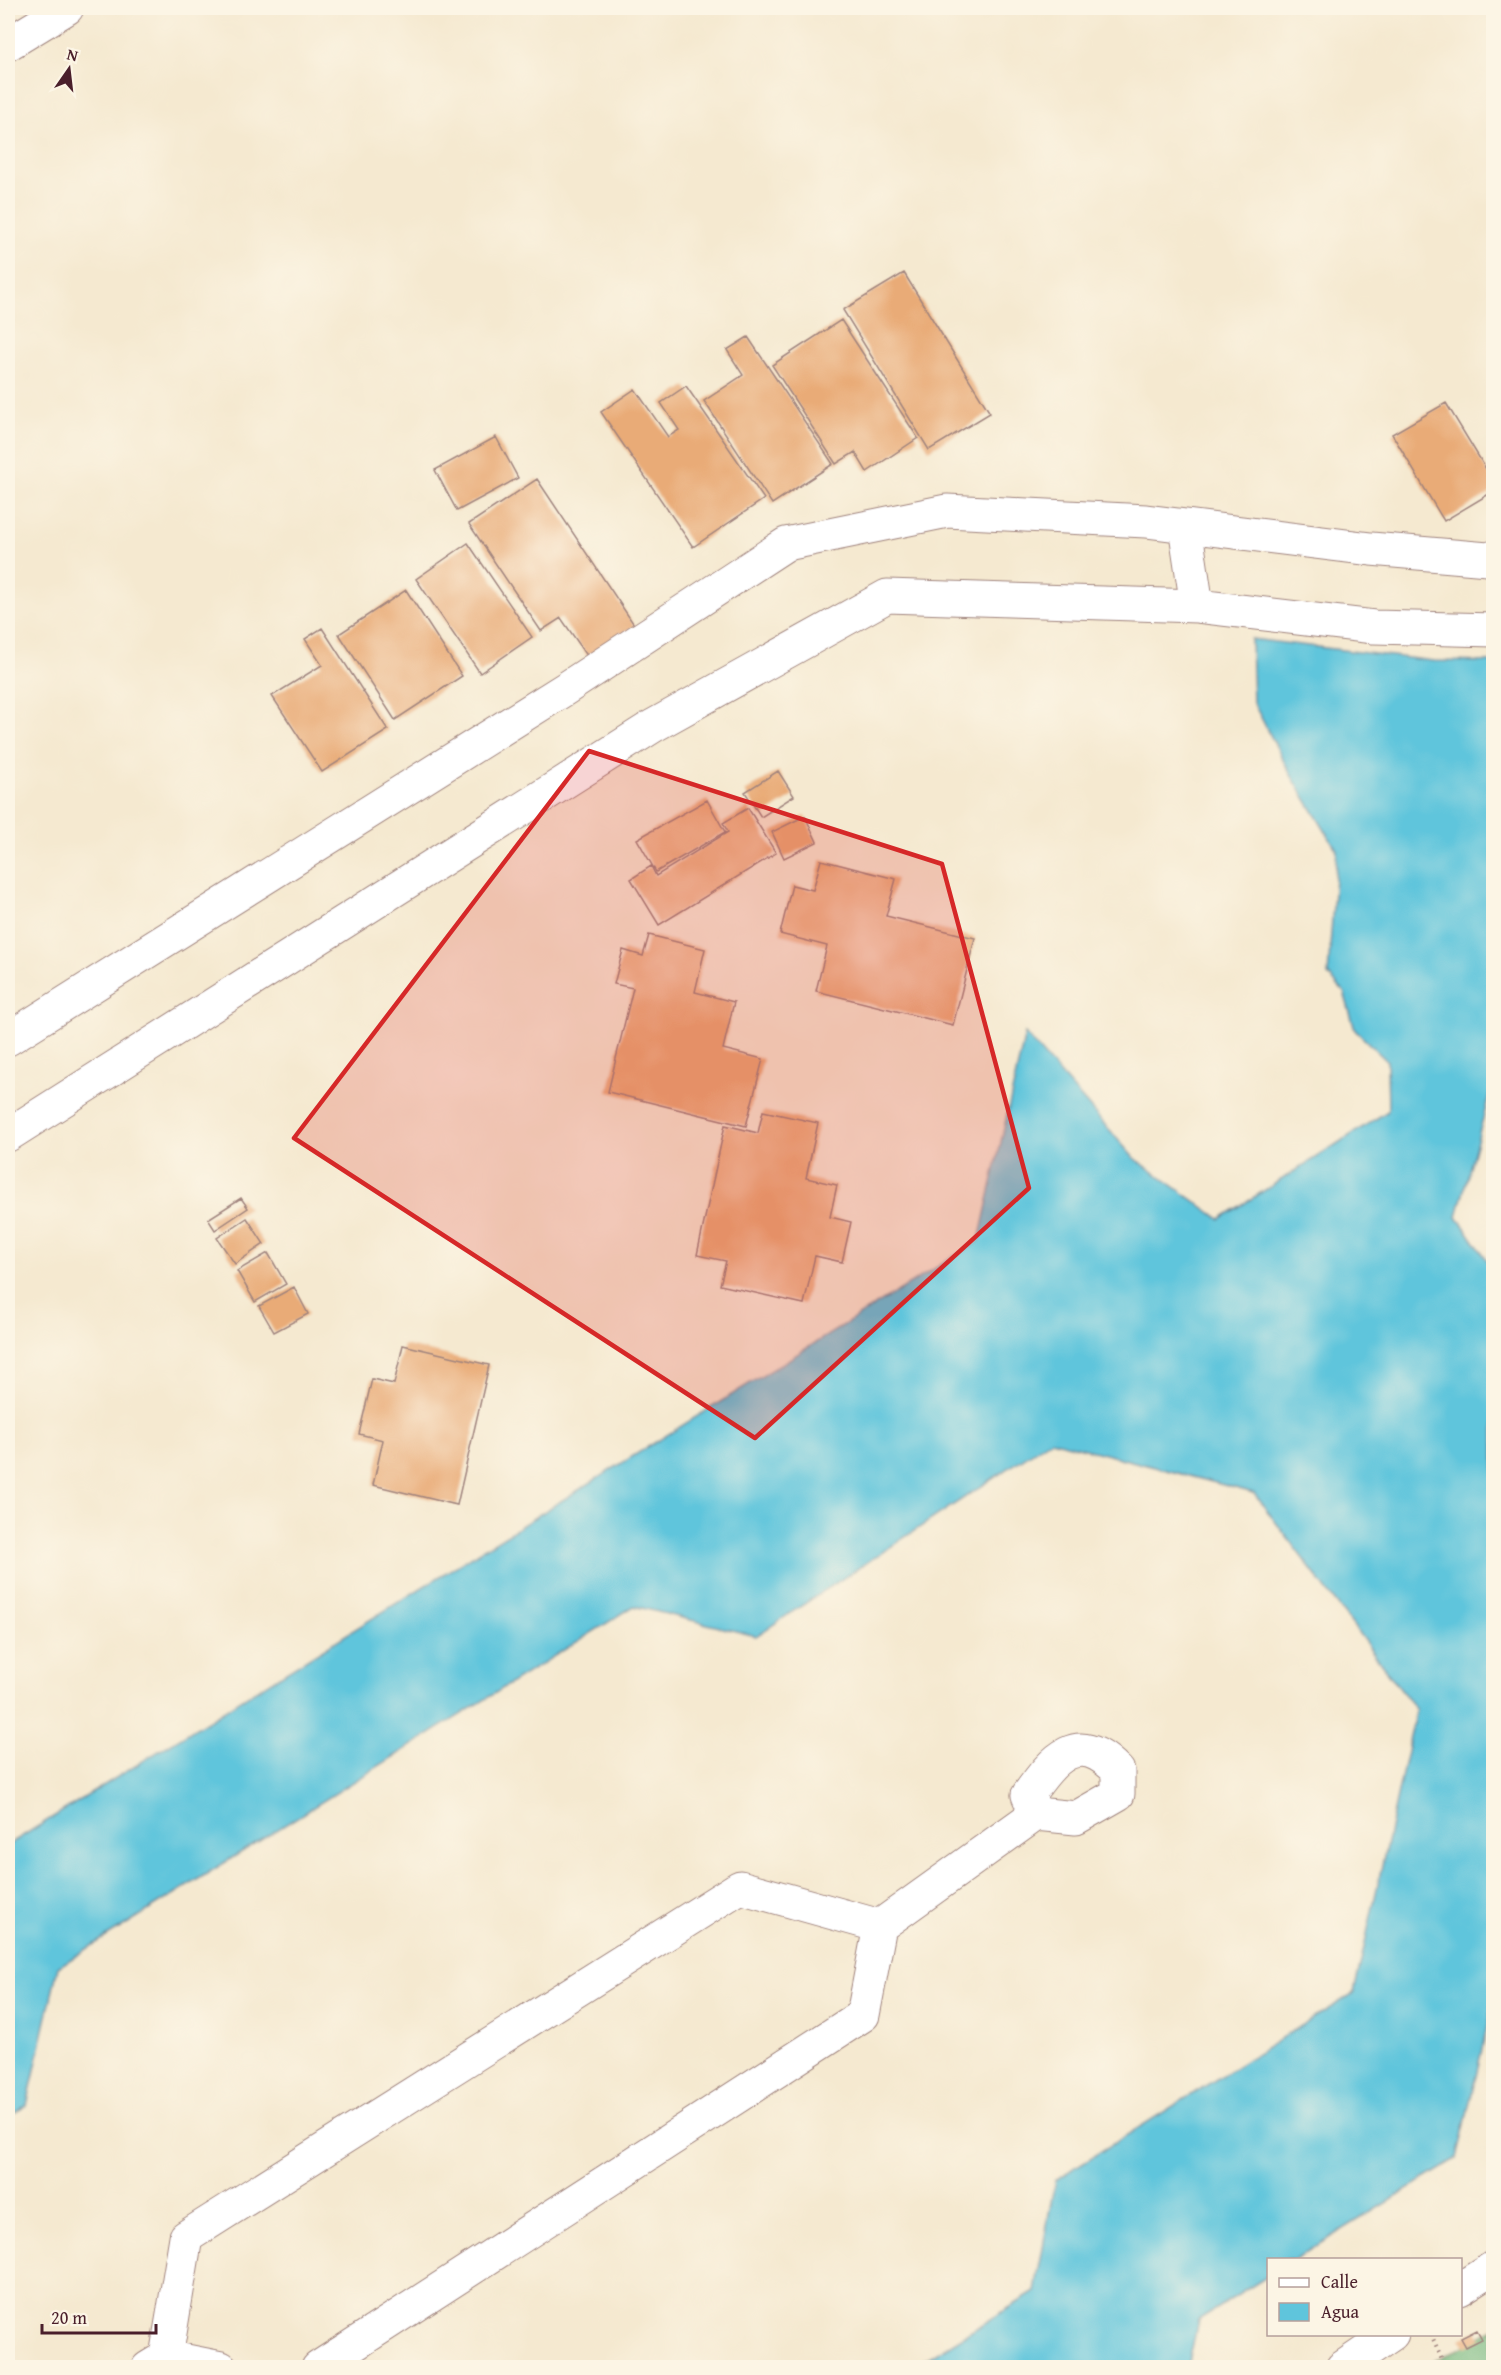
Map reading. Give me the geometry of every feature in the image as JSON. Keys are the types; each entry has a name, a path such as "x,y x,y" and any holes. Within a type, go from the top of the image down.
{"street":[{"path":"8,44 67,8"},
{"path":"8,1039 565,689 786,544 947,511 1146,521 1371,549 1488,559 1494,556"},
{"path":"1185,526 1197,606"},
{"path":"8,1135 653,726 887,596 1197,606 1374,627 1494,630"},
{"path":"318,2367 863,2015 880,1926 1036,1814"},
{"path":"221,2367 157,2362 186,2237 740,1887 880,1926"},
{"path":"1462,2288 1494,2267"},
{"path":"1342,2367 1389,2336"}],"path":[{"path":"1432,2336 1446,2367"}],"highlighted area":[{"path":"589,751 942,864 1029,1188 755,1438 294,1138"}],"green space":[{"path":"1493,2329 1493,2367 1425,2367"}],"water":[{"path":"1251,639 1433,661 1493,662 1493,1081 1457,1216 1494,1270 1494,1996 1457,2159 1297,2258 1267,2258 1267,2277 1198,2320 1188,2367 913,2367 1035,2292 1055,2180 1354,1993 1416,1710 1254,1493 1051,1440 756,1636 634,1606 58,1967 27,2105 8,2117 8,1845 979,1241 1025,1034 1134,1158 1220,1219 1388,1111 1387,1061 1355,1030 1344,992 1328,975 1337,850 1291,775 1253,702"}],"building":[{"path":"904,273 990,413 929,450 843,310"},
{"path":"841,320 918,438 867,472 855,452 836,464 772,365"},
{"path":"748,337 833,464 772,504 704,401 743,375 727,350"},
{"path":"686,386 764,499 693,547 601,412 635,389 668,437 679,430 661,403"},
{"path":"1446,403 1494,482 1494,491 1444,521 1392,434"},
{"path":"496,437 518,478 457,511 435,470"},
{"path":"537,479 635,626 588,657 561,618 541,631 469,524"},
{"path":"468,543 532,637 480,673 416,579"},
{"path":"406,590 462,676 395,720 339,634"},
{"path":"322,628 388,730 322,772 272,696 322,665 305,639"},
{"path":"778,771 794,796 761,817 745,792"},
{"path":"707,800 725,832 656,872 637,839"},
{"path":"748,808 776,853 659,925 631,879 651,866 656,876 728,832 723,823"},
{"path":"805,816 817,842 784,858 772,832"},
{"path":"821,860 896,879 886,916 975,938 953,1025 816,991 827,946 780,934 792,885 813,890"},
{"path":"649,935 705,949 695,992 734,1002 723,1049 763,1059 746,1126 608,1092 633,988 614,984 623,950 643,956"},
{"path":"763,1111 818,1123 806,1178 837,1185 830,1217 851,1222 842,1262 815,1256 804,1304 720,1285 726,1261 697,1255 725,1125 758,1133"},
{"path":"241,1198 248,1208 215,1230 208,1219"},
{"path":"247,1218 264,1244 235,1264 217,1238"},
{"path":"268,1253 286,1284 255,1302 237,1271"},
{"path":"294,1287 308,1314 274,1332 259,1306"},
{"path":"403,1345 489,1365 457,1505 373,1485 383,1440 359,1434 372,1379 394,1384"},
{"path":"1477,2330 1482,2339 1466,2347 1461,2338"}]}
